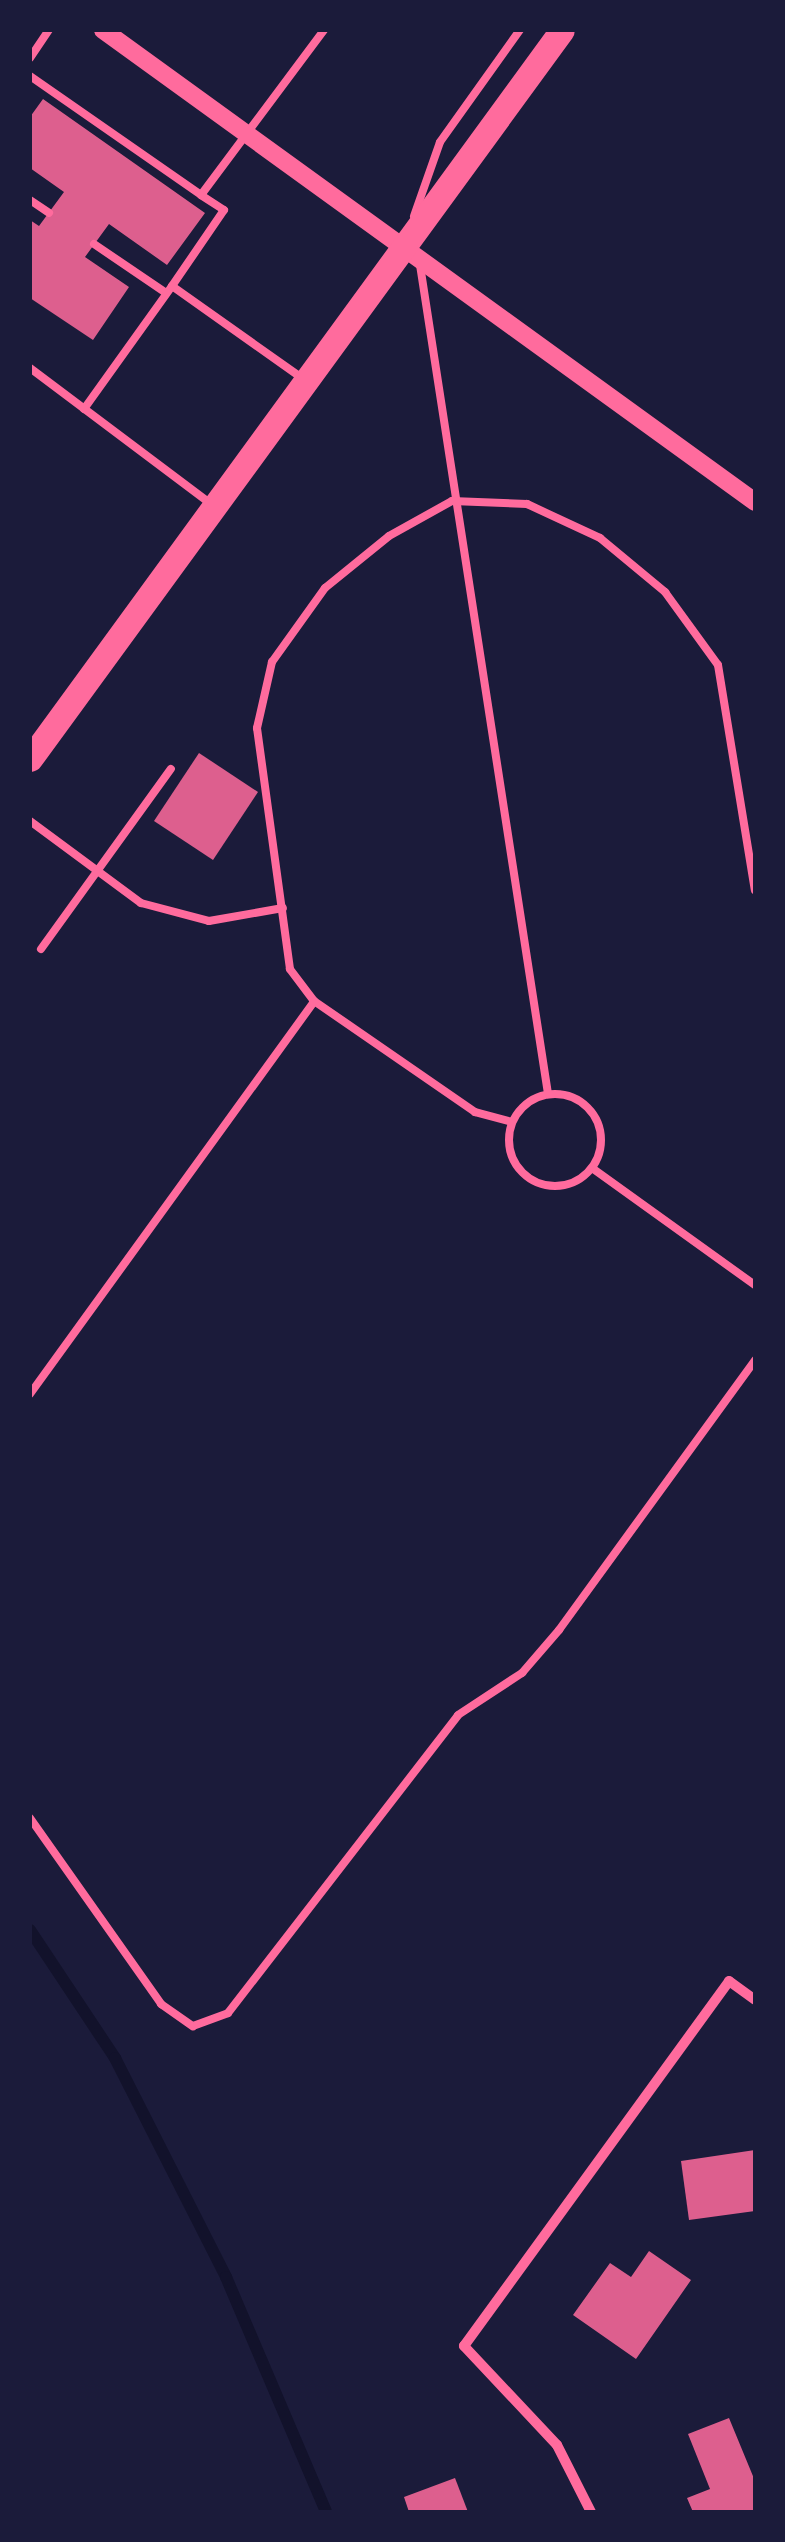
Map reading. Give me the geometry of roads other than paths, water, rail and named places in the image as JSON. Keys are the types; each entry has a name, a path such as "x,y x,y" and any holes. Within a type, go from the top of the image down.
{"main road":[{"path":"30,760 306,381 411,255 562,30"}],"street":[{"path":"103,30 755,502"},
{"path":"591,2512 557,2445 464,2346 730,1982 755,2000"}],"lane":[{"path":"30,58 49,30"},
{"path":"201,194 324,30"},
{"path":"520,30 440,142 411,255 548,1094"},
{"path":"30,76 224,210 84,409"},
{"path":"30,200 48,213"},
{"path":"94,244 306,381"},
{"path":"30,368 214,507"},
{"path":"512,1122 475,1112 314,1001 290,969 258,728 272,662 325,588 388,536 452,501 527,504 600,538 665,592 718,665 755,890"},
{"path":"41,949 171,769"},
{"path":"30,821 142,903 209,921 282,908"},
{"path":"30,1394 314,1001"},
{"path":"548,1094 578,1100 598,1123 599,1154 592,1168 568,1185 525,1176 510,1152 512,1122 532,1099 548,1094"},
{"path":"592,1168 755,1285"},
{"path":"30,1818 161,2004 192,2026 228,2012 458,1714 522,1673 559,1630 755,1360"}],"waterway":[{"path":"30,1930 115,2058 226,2277 326,2512"}]}
